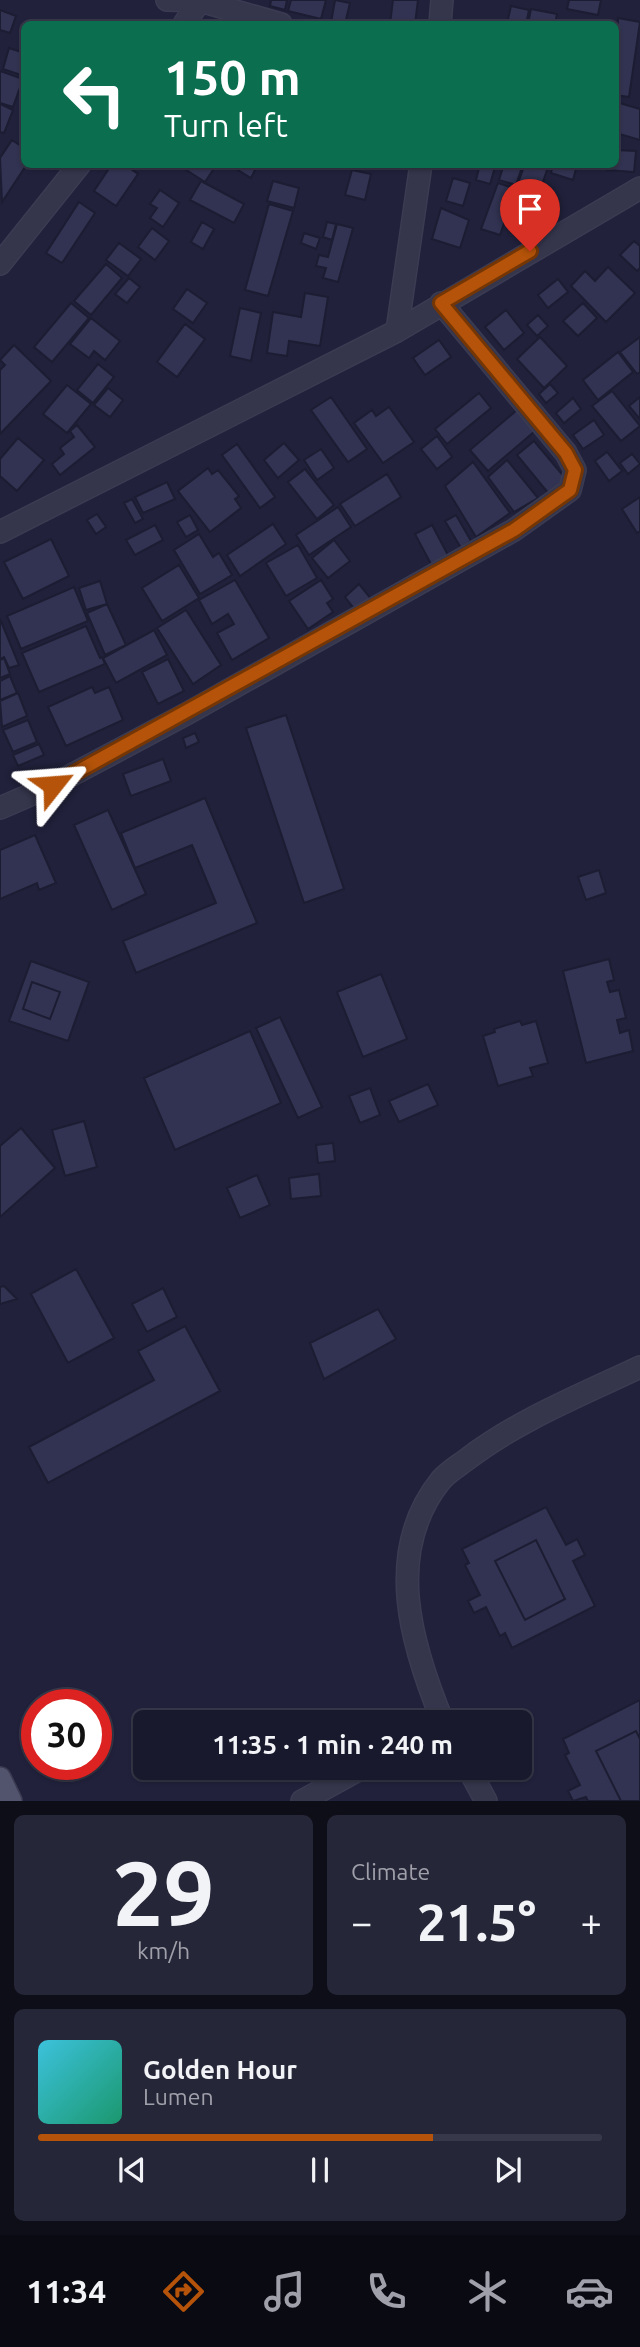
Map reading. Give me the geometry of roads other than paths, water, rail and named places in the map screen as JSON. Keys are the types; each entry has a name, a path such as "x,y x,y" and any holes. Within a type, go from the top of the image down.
{"main road":[{"path":"0,1778 11,1801"}],"street":[{"path":"167,0 200,1 270,21"},
{"path":"440,21 442,0"},
{"path":"186,21 200,1"},
{"path":"0,264 77,168"},
{"path":"397,331 420,168"},
{"path":"0,532 397,331 640,188"},
{"path":"0,808 53,785 199,707 514,530 570,490 575,470 566,453 441,303"},
{"path":"438,1710 419,1666 406,1587 414,1524 442,1479 498,1436 640,1367"},
{"path":"302,1801 340,1780"},
{"path":"475,1780 486,1801"}]}
